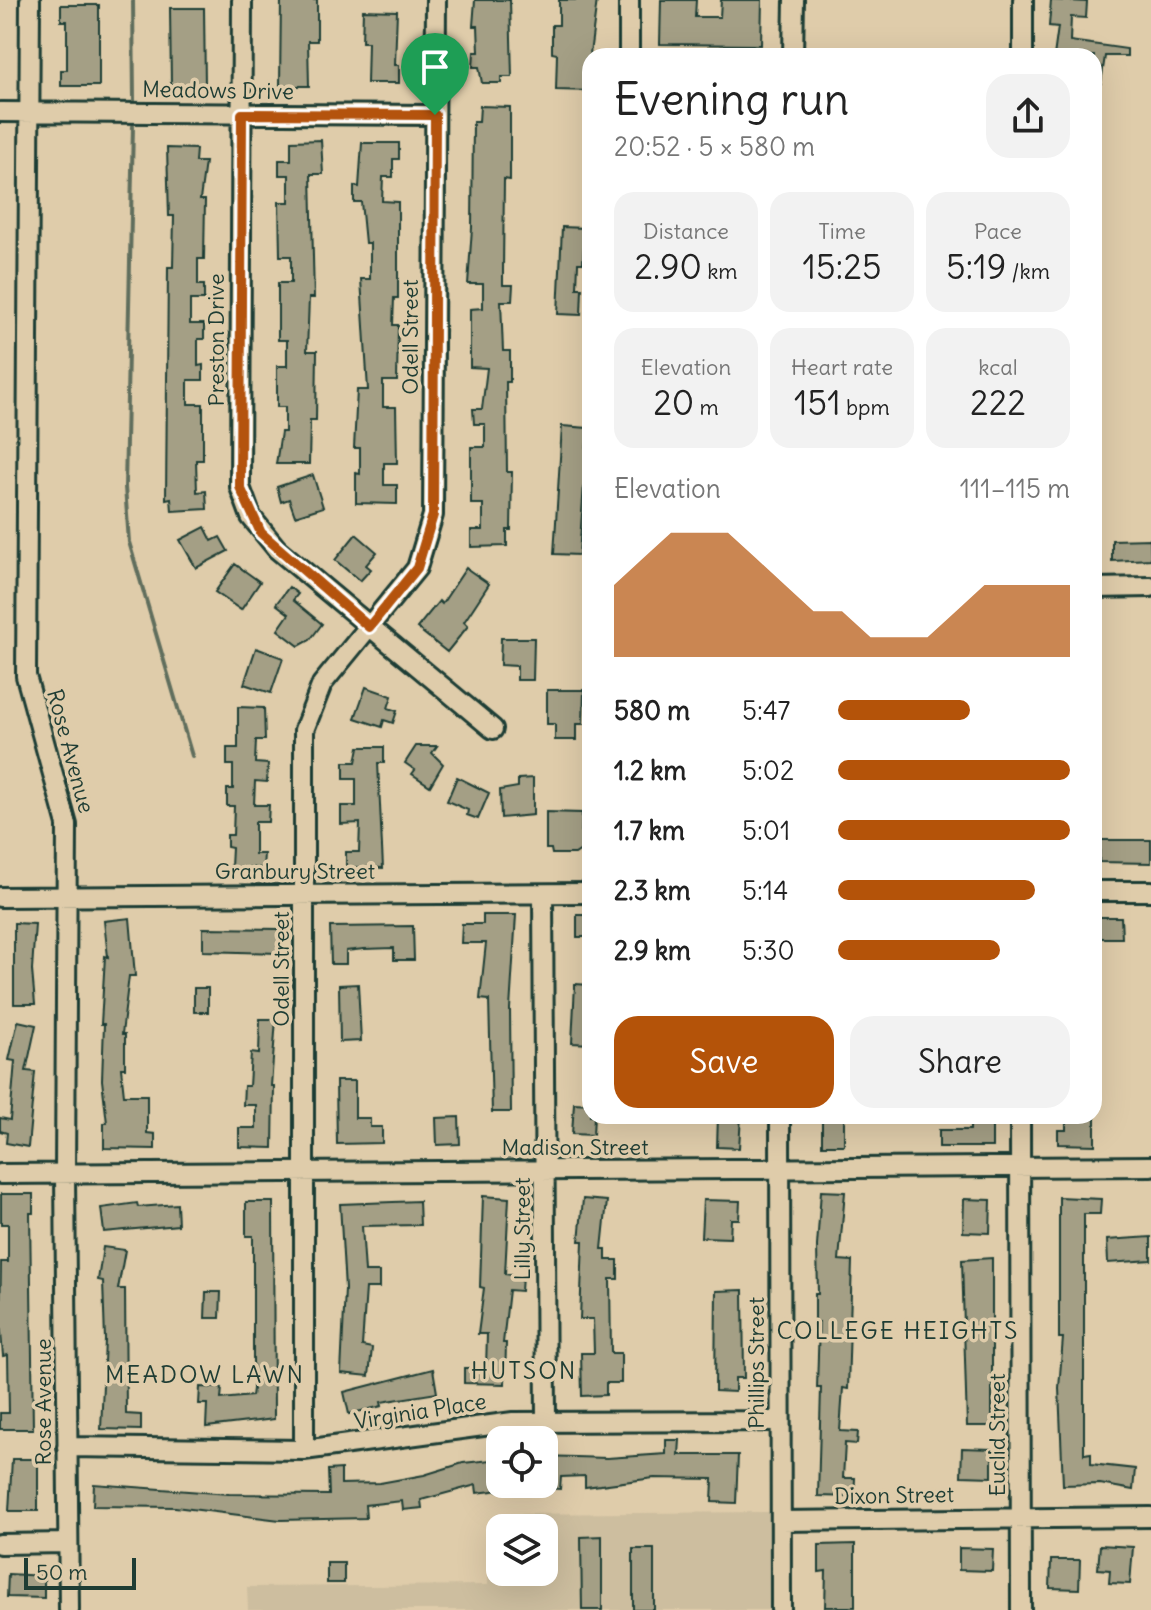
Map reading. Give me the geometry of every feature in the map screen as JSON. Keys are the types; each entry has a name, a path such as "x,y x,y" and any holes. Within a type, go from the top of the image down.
{"street":[{"name":"Rose Avenue","path":"30,0 26,676 65,814 69,1610"},
{"name":"Preston Drive","path":"242,0 240,487 261,533 493,729"},
{"name":"Odell Street","path":"304,1450 304,730 322,684 417,568 433,515 436,0"},
{"path":"629,0 629,48"},
{"path":"793,48 794,0"},
{"path":"1023,0 1023,48"},
{"name":"Meadows Drive","path":"0,112 435,115"},
{"path":"1102,588 1151,587"},
{"path":"1102,891 1151,891"},
{"name":"Granbury Street","path":"0,897 582,893"},
{"name":"Lilly Street","path":"543,894 546,1421"},
{"name":"Phillips Street","path":"780,1124 781,1610"},
{"name":"Euclid Street","path":"1020,1124 1021,1610"},
{"name":"Madison Street","path":"0,1174 1151,1166"},
{"name":"Virginia Place","path":"67,1447 304,1450 366,1444 452,1428 546,1421 780,1421"},
{"name":"Dixon Street","path":"781,1521 1151,1517"},
{"path":"0,1544 67,1543"}],"shaded area":[{"path":"769,1512 770,1610 248,1610 247,1587 558,1586 558,1514 504,1514"}],"building":[{"path":"281,0 317,0 317,41 308,41 309,86 280,86"},
{"path":"475,0 510,0 512,77 501,77 501,83 482,83 479,67 473,67 474,52 479,52 478,26 473,26"},
{"path":"559,0 597,0 591,48 582,48 582,91 556,90 557,54 552,53 552,25 559,25"},
{"path":"661,0 696,0 695,17 720,17 721,0 762,0 761,45 660,44"},
{"path":"1051,0 1087,2 1086,18 1071,17 1070,41 1127,49 1127,56 1105,56 1102,76 1102,48 1055,48 1058,27 1049,26"},
{"path":"61,5 99,5 99,86 61,86 61,70 67,70 67,21 61,21"},
{"path":"170,8 204,8 205,85 171,85"},
{"path":"363,10 397,11 395,65 399,65 399,83 367,83 368,42 362,42"},
{"path":"480,106 510,107 510,180 504,179 503,285 513,285 512,301 501,301 503,351 510,351 510,382 506,382 507,472 512,472 511,530 507,530 507,546 471,547 471,530 483,530 483,504 471,504 471,447 485,447 485,424 474,424 473,409 482,409 487,368 470,367 470,309 483,308 483,284 468,284 473,122 479,122"},
{"path":"321,140 323,174 311,174 314,298 309,298 307,351 317,351 316,420 310,420 309,464 276,464 281,432 285,432 285,407 277,407 277,366 287,366 287,340 278,340 278,283 291,283 291,256 280,256 279,202 289,202 289,175 279,175 279,160 291,160 291,141"},
{"path":"362,143 399,143 399,159 393,159 393,177 383,177 382,201 398,202 398,298 394,298 393,325 398,325 397,381 383,381 383,407 396,407 397,463 384,463 384,485 397,485 397,504 356,503 356,473 360,474 360,448 354,448 357,390 368,390 361,279 370,279 370,243 365,243 361,202 354,202 354,186 359,187"},
{"path":"167,148 196,149 195,162 205,162 200,200 205,200 204,259 198,259 198,285 204,285 204,300 190,300 190,324 204,324 204,339 198,339 198,366 203,365 203,380 188,380 188,404 203,404 203,460 196,460 197,492 206,491 207,509 172,511 171,498 166,499 168,267 173,267 174,216 169,216"},
{"path":"562,227 582,228 582,263 578,263 577,288 582,288 581,315 558,314"},
{"path":"562,426 582,428 579,555 554,554"},
{"path":"313,475 323,507 295,516 289,499 281,502 277,487"},
{"path":"205,527 212,541 220,537 228,551 196,568 180,540"},
{"path":"356,534 377,552 366,565 371,569 360,581 335,560"},
{"path":"1150,539 1151,559 1112,561 1112,540"},
{"path":"235,564 260,582 241,610 215,592"},
{"path":"466,568 489,584 464,622 468,626 447,652 417,628 439,601 442,604"},
{"path":"289,587 298,594 293,600 322,624 310,640 299,646 278,630 289,614 276,604"},
{"path":"501,638 534,638 533,680 517,680 517,666 500,665"},
{"path":"256,648 283,658 271,693 244,684"},
{"path":"366,687 392,696 388,708 397,711 393,723 384,720 382,727 355,718"},
{"path":"547,690 582,690 582,724 576,724 576,740 555,740 555,724 547,724"},
{"path":"238,707 264,708 265,740 256,740 255,763 268,764 267,782 255,781 254,805 269,805 268,822 255,822 255,854 264,854 263,868 231,867 232,848 227,847 227,835 233,835 234,806 227,806 227,789 233,789 233,765 227,765 227,748 238,748"},
{"path":"416,746 437,746 432,753 443,764 430,786 412,774 415,770 405,763"},
{"path":"359,747 384,747 384,763 378,763 383,868 346,867 346,852 359,852 360,823 341,824 341,806 356,806 356,779 344,779 344,762 356,762"},
{"path":"457,777 489,793 478,819 467,815 468,810 447,801"},
{"path":"533,778 533,815 501,818 500,790 518,787 518,779"},
{"path":"546,812 582,813 581,850 575,854 552,854 551,849 546,849"},
{"path":"1102,840 1151,840 1151,863 1102,862"},
{"path":"483,915 516,915 510,1009 511,1112 492,1112 489,1000 480,999 486,943 461,943 462,924 483,924"},
{"path":"577,915 582,915 582,937 577,937"},
{"path":"1102,917 1121,917 1122,938 1102,938"},
{"path":"130,918 135,976 129,976 122,1034 125,1034 125,1068 121,1068 124,1095 147,1095 147,1133 155,1134 155,1149 104,1148 104,1123 107,1123 102,1080 104,1024 101,1024 105,956 108,957 104,921"},
{"path":"14,923 35,924 32,970 35,1004 14,1004"},
{"path":"413,926 414,960 394,960 394,948 364,949 346,951 346,964 331,964 330,927"},
{"path":"203,928 279,929 279,953 203,951"},
{"path":"358,984 361,1041 340,1042 339,985"},
{"path":"575,984 582,984 582,1044 572,1043"},
{"path":"194,988 208,988 208,1012 194,1012"},
{"path":"260,1019 276,1019 271,1086 274,1086 273,1148 239,1147 239,1128 256,1128 256,1105 243,1105 244,1086 249,1086 251,1053 259,1054"},
{"path":"18,1021 36,1025 26,1071 35,1072 28,1147 6,1143 7,1133 0,1131 0,1118 10,1120 15,1061 9,1060"},
{"path":"336,1081 355,1081 355,1118 370,1118 370,1127 382,1127 382,1143 337,1144"},
{"path":"574,1103 582,1104 582,1124 594,1124 593,1135 572,1134"},
{"path":"459,1117 460,1144 437,1145 436,1118"},
{"path":"718,1124 740,1124 739,1148 717,1147"},
{"path":"822,1124 844,1124 844,1145 822,1145"},
{"path":"970,1124 992,1124 992,1147 939,1147 939,1130 970,1130"},
{"path":"1066,1124 1095,1124 1095,1145 1058,1144 1058,1130 1066,1130"},
{"path":"821,1191 845,1192 839,1260 852,1261 848,1389 843,1388 840,1431 858,1432 857,1444 845,1443 843,1478 855,1478 854,1497 818,1496 821,1388 817,1388 819,1322 815,1322 815,1294 818,1294"},
{"path":"1,1194 33,1194 33,1213 30,1213 33,1429 0,1429 0,1413 9,1413 8,1355 3,1356 0,1320 1,1262 8,1262 8,1224 1,1224"},
{"path":"483,1196 509,1198 505,1274 522,1276 521,1291 509,1290 503,1343 506,1343 505,1384 464,1383 464,1368 486,1368 487,1334 478,1334 484,1288 480,1287"},
{"path":"1059,1197 1101,1199 1100,1214 1084,1214 1084,1454 1091,1453 1091,1464 1135,1469 1133,1490 1100,1484 1063,1485 1059,1388 1063,1338 1059,1338"},
{"path":"583,1199 607,1201 602,1249 606,1249 606,1260 618,1260 618,1279 610,1279 611,1353 621,1353 621,1383 606,1383 606,1395 582,1396 581,1353 594,1353 593,1319 580,1319 583,1241 579,1241"},
{"path":"964,1199 991,1200 990,1233 963,1232"},
{"path":"703,1200 740,1201 739,1219 731,1219 730,1238 701,1237"},
{"path":"419,1201 420,1225 362,1226 365,1272 379,1272 379,1288 366,1288 362,1346 372,1348 369,1376 341,1373 345,1289 340,1204"},
{"path":"246,1202 273,1202 274,1419 206,1427 207,1404 199,1404 200,1387 222,1388 221,1399 252,1396 253,1236 246,1236"},
{"path":"137,1203 138,1207 177,1204 178,1225 104,1232 101,1208"},
{"path":"1151,1237 1151,1260 1108,1263 1107,1240"},
{"path":"103,1247 125,1250 118,1289 125,1289 126,1414 141,1415 141,1430 101,1429 105,1340 103,1281 98,1280"},
{"path":"992,1258 992,1426 967,1426 962,1260"},
{"path":"743,1290 744,1378 735,1378 735,1392 715,1391 716,1291"},
{"path":"206,1292 221,1292 220,1318 205,1318"},
{"path":"433,1369 437,1393 381,1402 382,1406 349,1414 344,1392"},
{"path":"666,1440 680,1440 679,1455 738,1455 736,1503 712,1502 713,1479 654,1478 585,1487 585,1476 561,1477 558,1489 558,1456 607,1458 666,1454"},
{"path":"962,1448 992,1449 992,1477 961,1476"},
{"path":"12,1459 38,1459 38,1511 9,1511"},
{"path":"486,1461 486,1492 477,1493 476,1485 421,1500 422,1508 403,1510 402,1501 365,1505 366,1518 280,1520 175,1507 93,1506 94,1484 229,1494 329,1495 328,1470 341,1469 341,1484 380,1483 424,1475 463,1463"},
{"path":"602,1536 602,1610 582,1610 581,1537"},
{"path":"855,1544 855,1607 825,1607 826,1571 819,1572 819,1545"},
{"path":"1100,1545 1133,1547 1130,1584 1109,1583 1110,1570 1098,1569"},
{"path":"959,1548 993,1549 992,1571 959,1570"},
{"path":"633,1549 654,1549 654,1610 633,1610"},
{"path":"1051,1560 1080,1560 1079,1589 1050,1588"},
{"path":"327,1563 344,1563 344,1583 327,1583"},
{"path":"8,1574 44,1576 44,1598 7,1597"}],"waterway":[{"path":"133,0 134,100"},
{"path":"133,126 125,487 129,542 192,756"}],"district":[{"name":"COLLEGE HEIGHTS","path":"898,1331"},
{"name":"HUTSON","path":"524,1371"},
{"name":"MEADOW LAWN","path":"205,1375"}],"route":[{"path":"242,114 435,115 433,515 425,551 417,568 369,627 261,533 251,517 240,487 242,114"}]}
